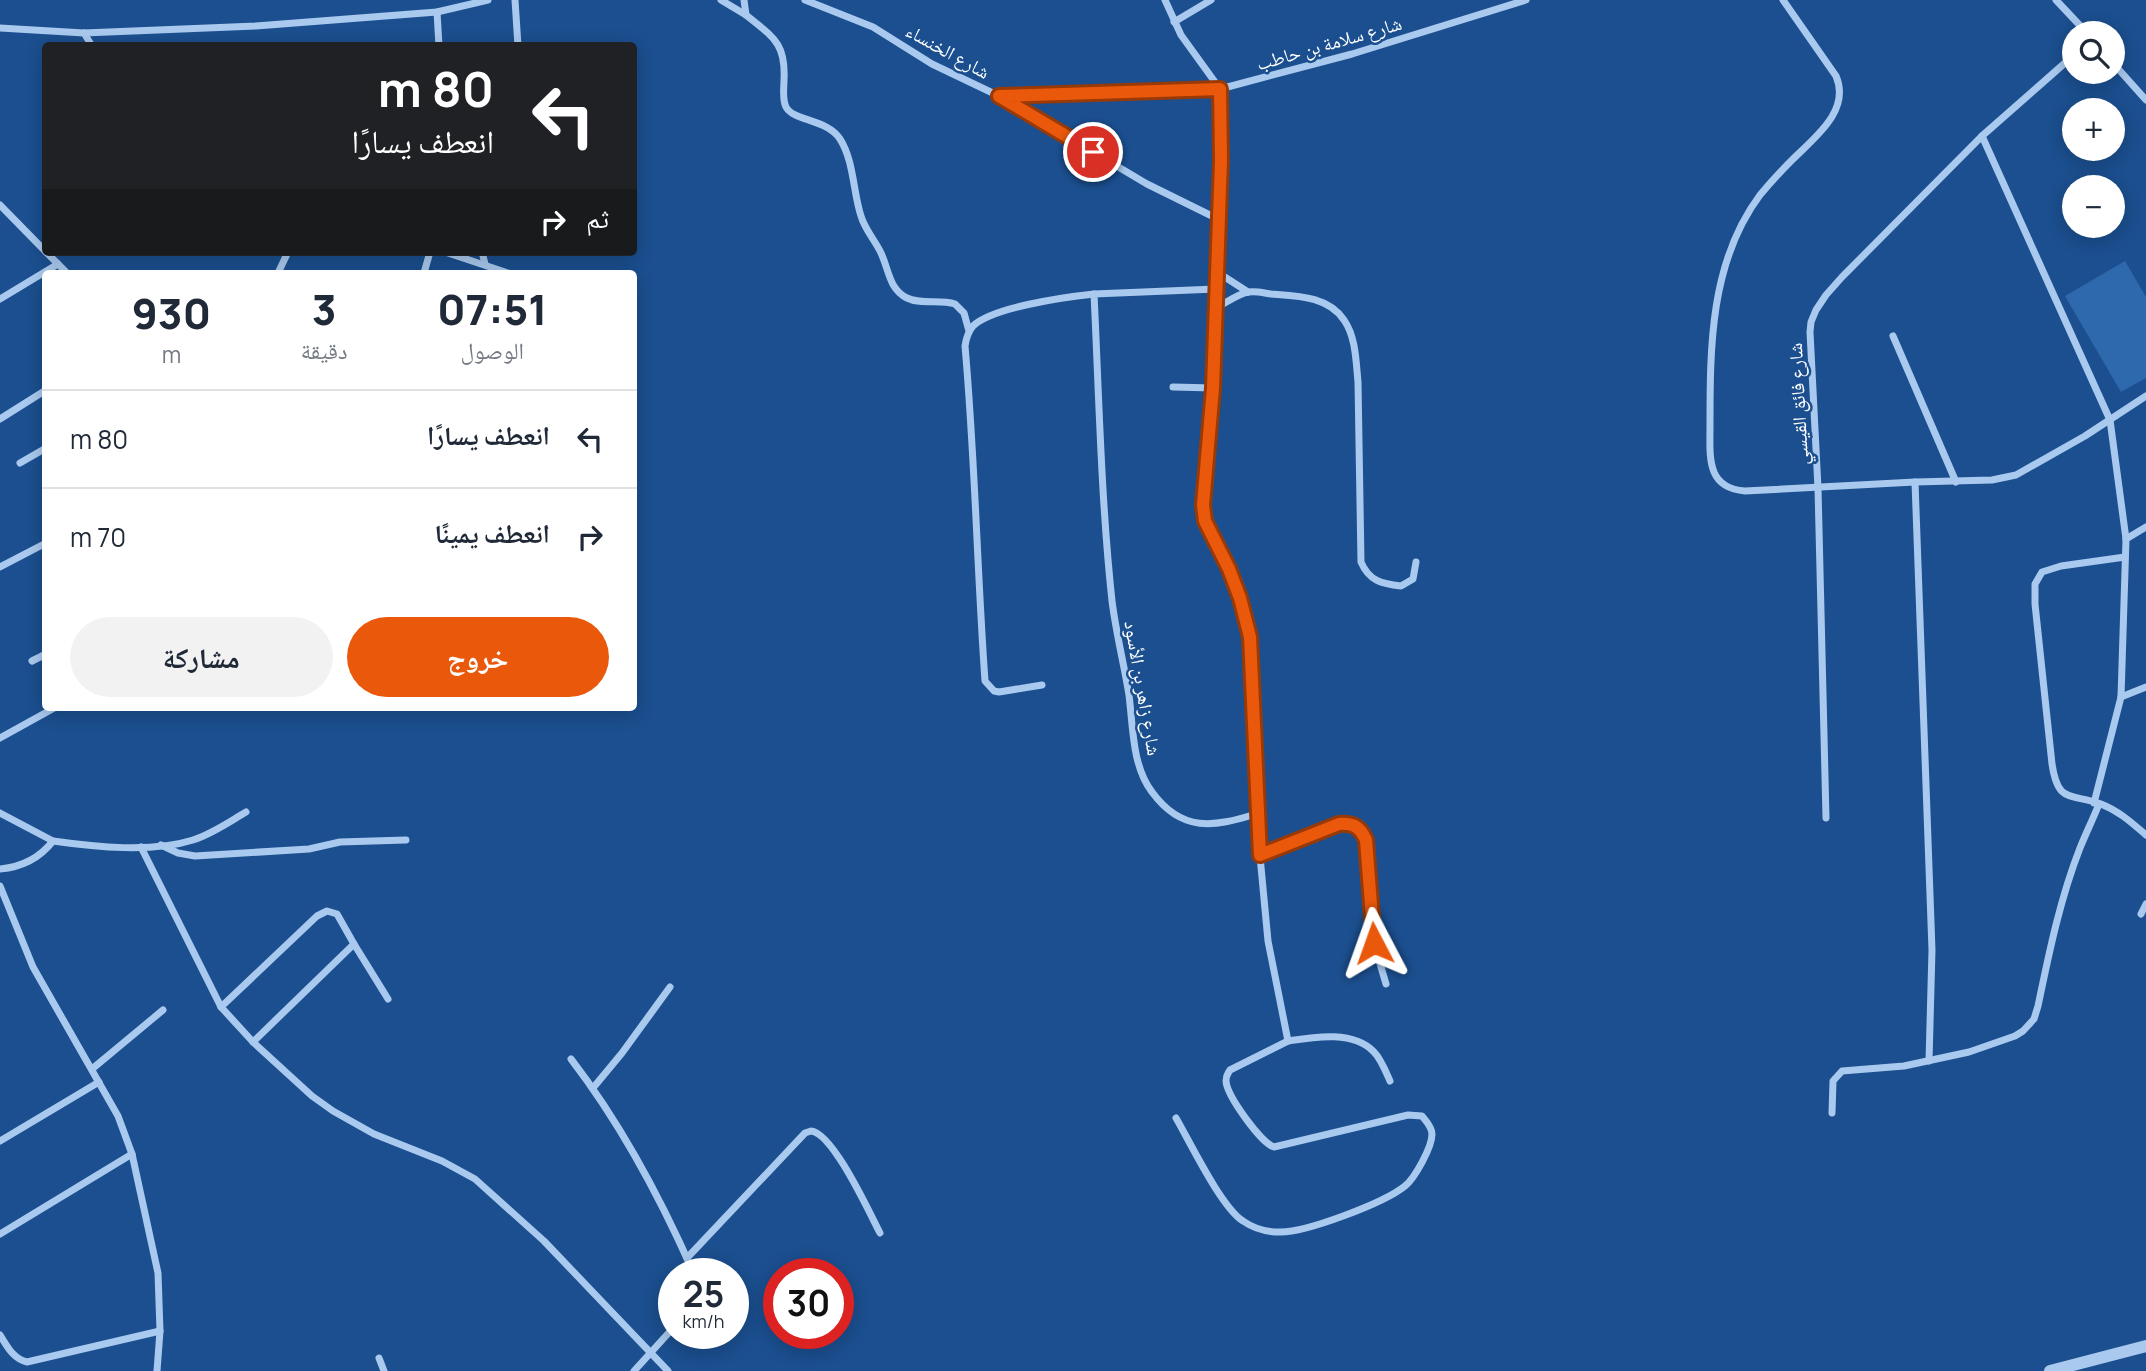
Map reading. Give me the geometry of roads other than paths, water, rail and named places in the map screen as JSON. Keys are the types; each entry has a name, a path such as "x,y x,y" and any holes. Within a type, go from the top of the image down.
{"street":[{"path":"0,28 83,33 256,26 437,12 488,0"},
{"path":"515,0 519,42"},
{"path":"721,0 746,15 773,38 782,52 785,61 784,99 790,113 823,124 839,137 848,158 864,226 880,251 896,290 913,300 951,302 964,313 969,331 965,346 976,492 985,681 994,691 999,692 1042,685"},
{"path":"744,0 746,15"},
{"name":"شارع الخنساء","path":"805,0 873,27 932,64 999,96 1136,177 1218,219"},
{"path":"1165,0 1174,22 1194,55 1220,89 1222,121 1213,388 1203,514 1240,598 1250,637 1256,814 1268,941 1287,1041"},
{"path":"1174,22 1212,0"},
{"name":"شارع سلامة بن حاطب","path":"999,96 1220,89 1352,54 1526,0"},
{"path":"1783,0 1836,76 1840,94 1833,116 1822,130 1758,198 1741,228 1719,286 1713,315 1710,462 1720,483 1731,490 1745,491 1992,480 2015,475 2039,463 2146,396"},
{"path":"2056,0 2076,21"},
{"path":"437,12 439,42"},
{"path":"83,33 89,42"},
{"name":"شارع فائق القيسي","path":"1826,818 1811,322 1826,295 1842,277 1982,136 2062,65"},
{"path":"2125,77 2146,100"},
{"path":"1832,1113 1833,1081 1842,1071 1904,1066 1969,1052 2015,1036 2034,1019 2059,911 2096,803 2121,697 2126,539 2110,420 1982,136"},
{"path":"0,205 42,248"},
{"path":"50,256 64,270"},
{"path":"459,256 500,270"},
{"path":"483,256 485,264"},
{"path":"48,270 58,264"},
{"path":"1217,272 1248,292 1321,301 1345,321 1350,330 1358,382 1361,562 1368,576 1374,580 1401,586 1413,579 1416,562"},
{"path":"0,299 42,274"},
{"path":"969,331 982,320 1063,297 1216,289"},
{"path":"1216,309 1248,292"},
{"name":"شارع زاهر بن الأسود","path":"1094,294 1104,512 1112,604 1139,762 1151,791 1161,803 1188,821 1203,825 1229,822 1256,814"},
{"path":"1893,336 1956,482"},
{"path":"1173,387 1213,388"},
{"path":"0,419 42,393"},
{"path":"20,463 42,450"},
{"path":"1915,482 1932,950 1929,1061"},
{"path":"2126,539 2146,527"},
{"path":"0,567 42,545"},
{"path":"2124,557 2049,569 2038,577 2035,590 2054,777 2063,793 2076,800 2096,803 2119,813 2146,835"},
{"path":"32,661 42,656"},
{"path":"2121,697 2146,687"},
{"path":"0,738 49,711"},
{"path":"0,813 52,841 87,846 141,847 185,842 206,835 246,812"},
{"path":"1260,855 1339,824 1354,825 1360,829 1366,840 1368,853 1374,943 1386,984"},
{"path":"161,845 178,853 195,856 309,849 348,841 406,840"},
{"path":"0,869 36,858 52,841"},
{"path":"141,847 221,1006 253,1042 312,1096 333,1111 374,1134 442,1161 475,1179 544,1241 668,1371"},
{"path":"0,886 33,967 118,1116 132,1154 158,1273 158,1371"},
{"path":"2141,914 2146,904"},
{"path":"221,1006 296,935 322,914 332,911 337,914 388,999"},
{"path":"253,1042 354,944"},
{"path":"593,1088 670,987"},
{"path":"92,1069 163,1010"},
{"path":"1176,1118 1226,1204 1240,1220 1265,1230 1293,1231 1343,1216 1405,1186 1421,1163 1432,1136 1431,1128 1422,1116 1408,1115 1270,1147 1260,1138 1231,1094 1227,1086 1227,1075 1235,1066 1287,1041 1318,1037 1356,1041 1374,1052 1390,1081"},
{"path":"571,1059 615,1122 687,1258 805,1133 811,1131 821,1134 835,1153 880,1233"},
{"path":"0,1142 99,1082"},
{"path":"0,1234 132,1154"},
{"path":"0,1335 13,1354 27,1362 160,1331"},
{"path":"634,1371 658,1343"},
{"path":"2050,1371 2146,1346"},
{"path":"379,1358 384,1371"}]}
